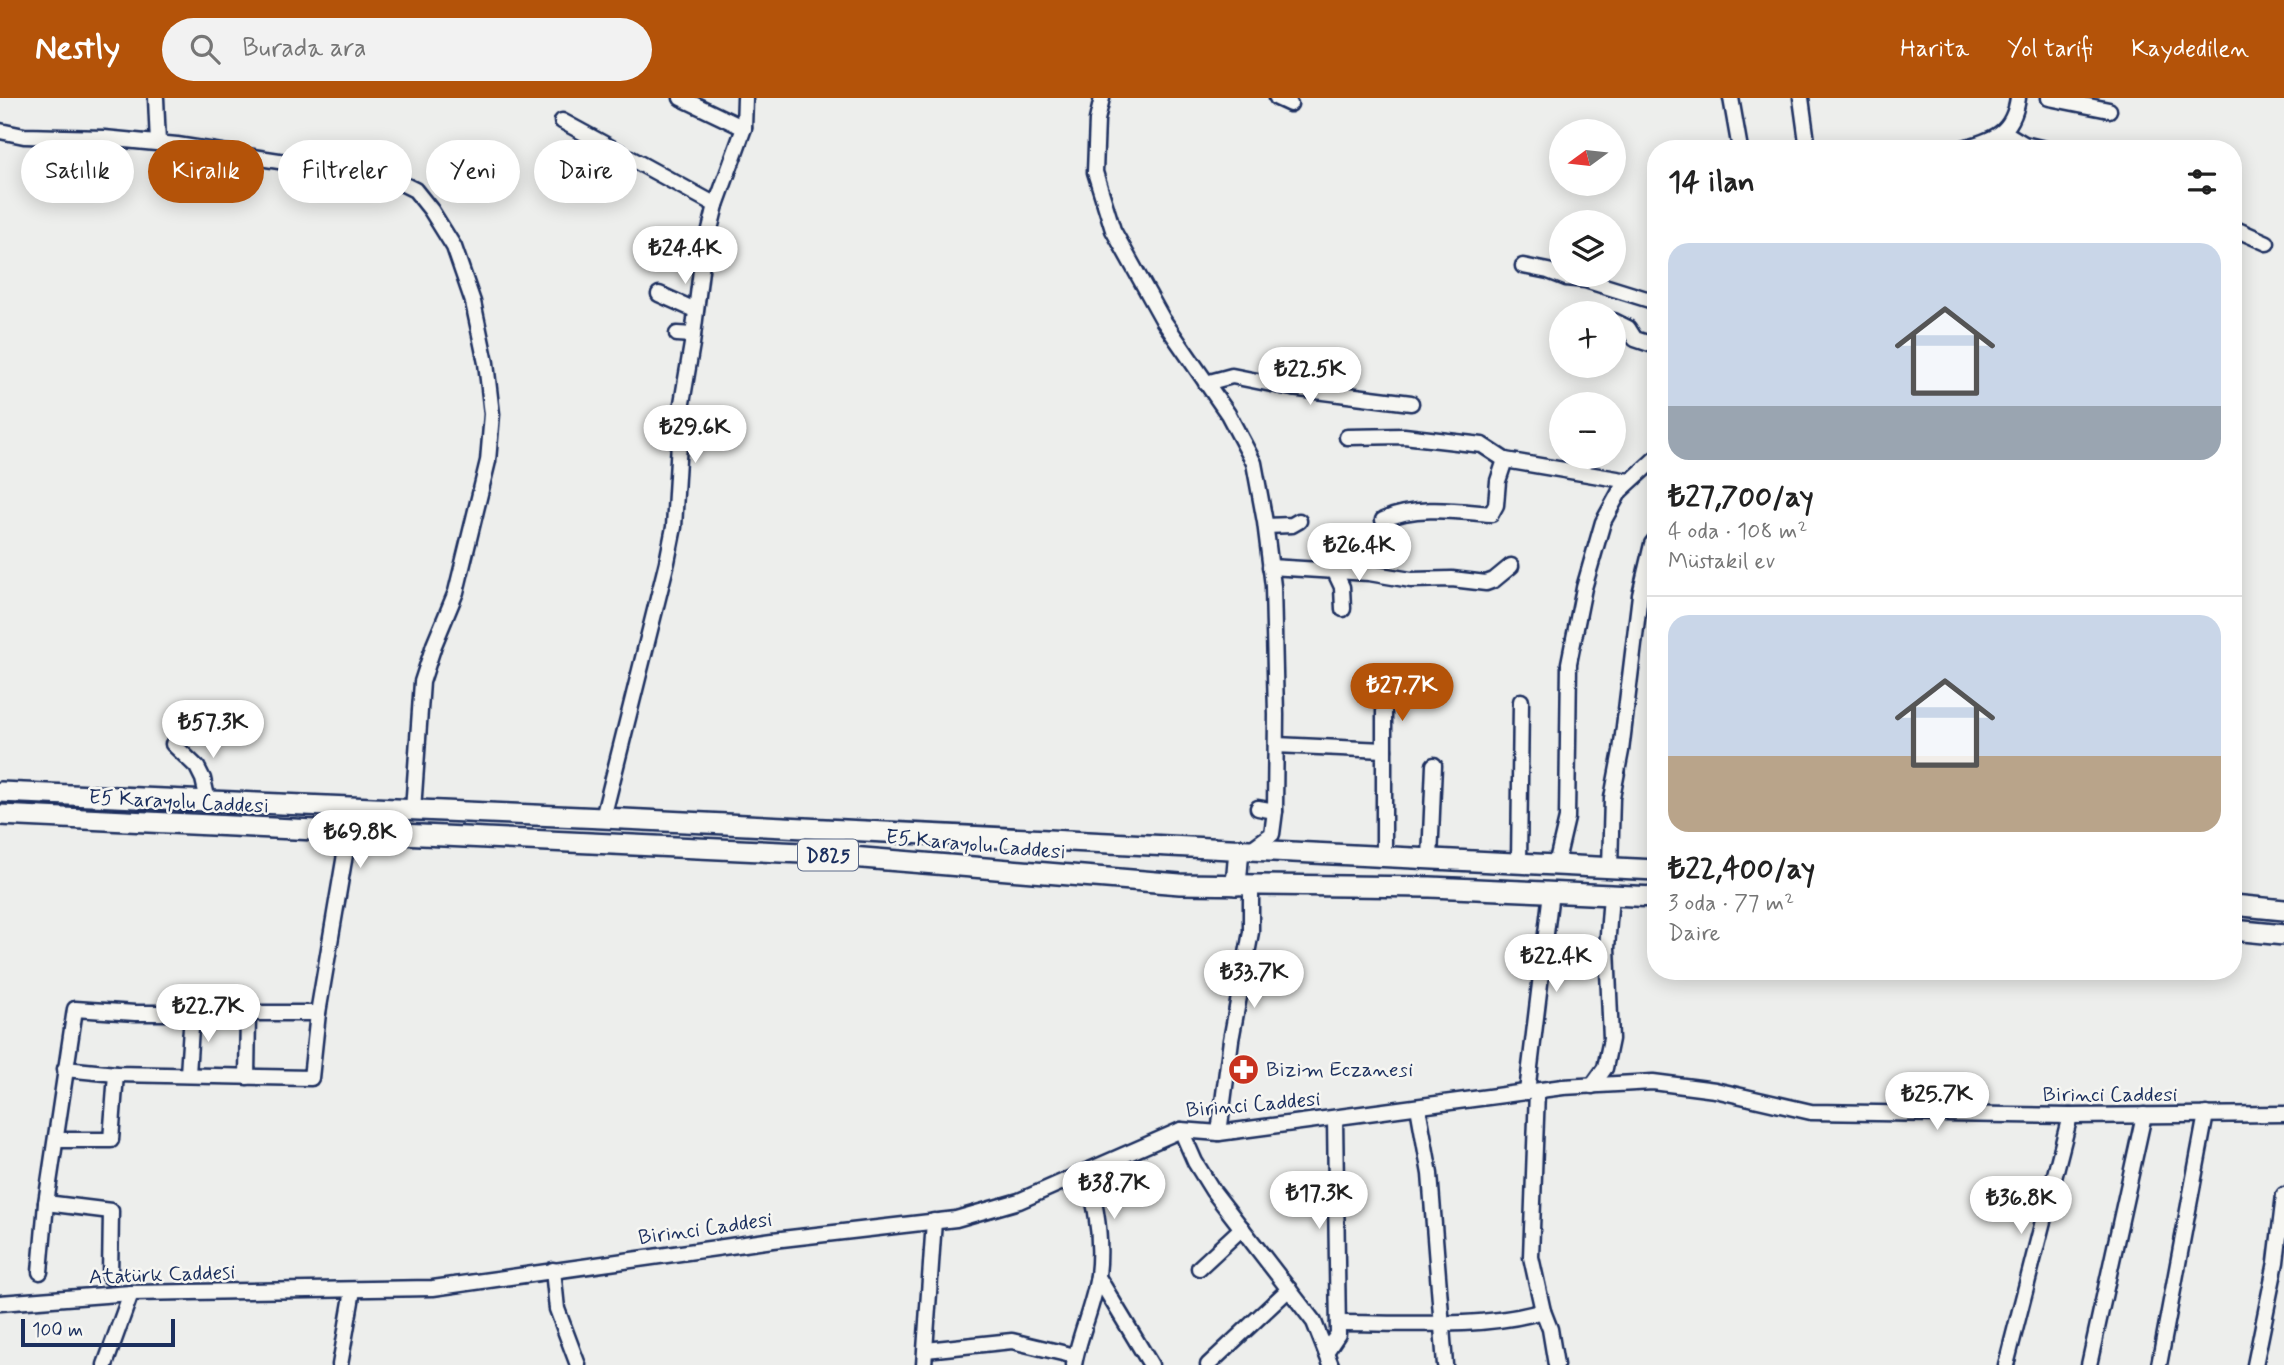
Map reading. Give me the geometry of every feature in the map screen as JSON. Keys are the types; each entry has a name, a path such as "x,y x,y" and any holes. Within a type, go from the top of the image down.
{"highway":[{"name":"E5 Karayolu Caddesi","path":"0,792 603,818 1647,869"},
{"name":"E5 Karayolu Caddesi","path":"0,816 802,853 1180,884 1430,887 1647,897"},
{"path":"1244,885 1245,850"},
{"path":"1276,885 1278,851"},
{"path":"2242,906 2284,910"},
{"path":"2242,931 2284,935"}],"street":[{"path":"156,98 158,140"},
{"path":"681,98 744,128"},
{"path":"603,818 674,527 681,409 702,262 716,205 744,128 745,98"},
{"path":"1102,98 1097,120 1095,172 1113,230 1163,320 1228,414 1254,463 1266,526 1273,586 1275,811 1272,834 1245,850"},
{"path":"1731,98 1738,140"},
{"path":"1801,98 1807,140"},
{"path":"2049,98 2109,110"},
{"path":"1990,140 2004,132 2023,99"},
{"path":"562,121 716,205"},
{"path":"0,131 24,136 148,142"},
{"path":"2004,132 2017,140"},
{"path":"264,159 366,171 391,178 415,190 454,247 475,314 486,363 492,414 488,461 456,592 422,682 413,810"},
{"path":"2242,232 2267,243"},
{"path":"1523,266 1566,278 1586,279 1647,299"},
{"path":"659,293 695,310"},
{"path":"1626,327 1635,339 1647,343"},
{"path":"677,334 693,335"},
{"path":"1206,383 1232,376 1410,403"},
{"path":"1347,437 1404,436 1482,445 1505,460 1629,481"},
{"path":"1383,520 1398,513 1413,511 1491,514 1496,505 1498,481 1505,460"},
{"path":"1556,865 1567,818 1569,663 1584,588 1603,522 1620,491 1647,466"},
{"path":"1266,526 1292,525 1299,522"},
{"path":"1611,867 1612,799 1621,751 1640,595 1647,565"},
{"path":"1270,567 1334,570 1411,580 1452,579 1486,583 1511,566"},
{"path":"1334,570 1342,587 1343,609"},
{"path":"1384,697 1384,856"},
{"path":"1519,864 1521,701"},
{"path":"173,744 197,767 208,801"},
{"path":"1276,745 1384,750"},
{"path":"1430,859 1434,765"},
{"path":"1258,808 1275,811"},
{"path":"65,1069 116,1073 311,1078 318,1013 349,831"},
{"path":"1219,1133 1231,1040 1251,932 1244,885"},
{"path":"1551,892 1532,1092 1531,1257 1543,1311 1550,1329 1556,1365"},
{"path":"1592,1086 1605,1068 1611,1039 1607,948 1611,895"},
{"path":"40,1272 47,1203 75,1009 135,1013 318,1013"},
{"path":"188,1074 192,1012"},
{"path":"247,1077 248,1014"},
{"path":"57,1140 111,1140 116,1073"},
{"name":"Birinci Caddesi","path":"326,1290 433,1288 773,1240 956,1219 1019,1201 1181,1130 1219,1133 1592,1086 1653,1082 1714,1090 1811,1112 2284,1114"},
{"path":"1418,1107 1430,1174 1445,1365"},
{"path":"2159,1365 2206,1114"},
{"path":"2006,1365 2070,1115"},
{"path":"2089,1365 2144,1115"},
{"path":"1328,1359 1338,1334 1335,1118"},
{"path":"1181,1130 1195,1162 1314,1322 1328,1359"},
{"path":"934,1221 925,1358 1012,1341 1074,1361 1098,1277 1097,1230 1086,1171"},
{"path":"2255,1365 2276,1262 2284,1195"},
{"path":"47,1203 111,1211 110,1277"},
{"path":"1199,1268 1242,1228"},
{"path":"553,1270 557,1309 579,1364"},
{"path":"1098,1277 1151,1365"},
{"path":"1208,1365 1289,1289"},
{"name":"Atatürk Caddesi","path":"0,1303 131,1293 326,1290"},
{"path":"340,1365 353,1290"},
{"path":"106,1365 131,1293"},
{"path":"1338,1323 1442,1323 1519,1318 1543,1311"}],"place":[{"name":"Bizim Eczanesi","path":"1243,1069"}]}
